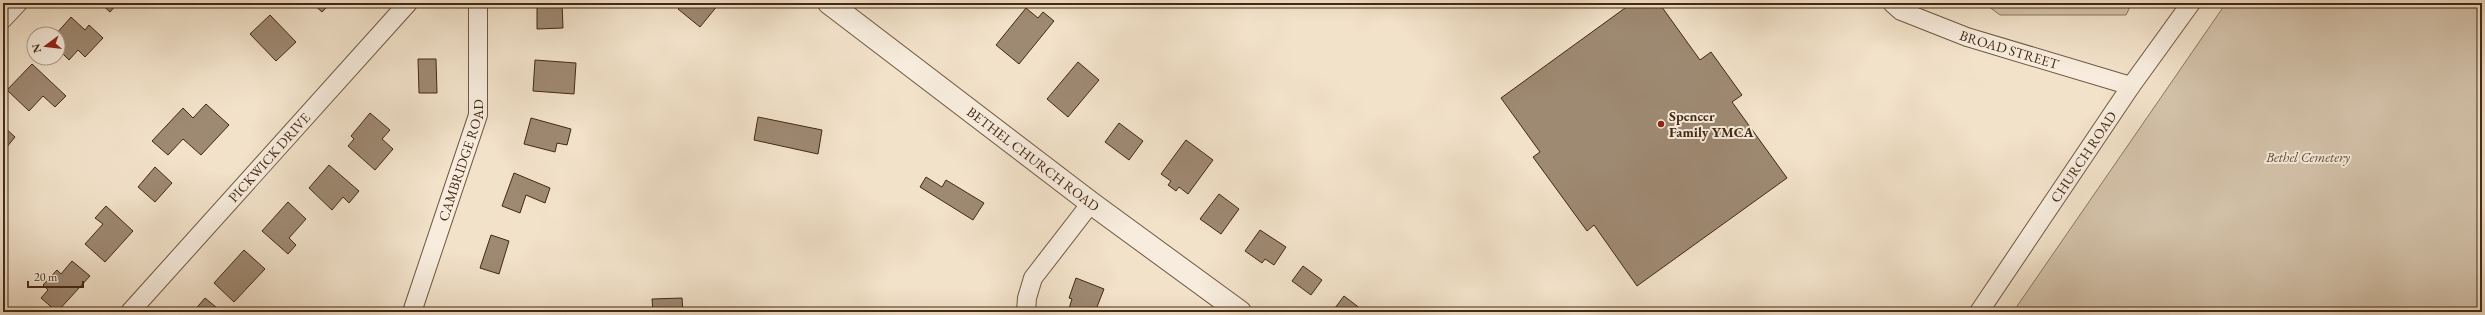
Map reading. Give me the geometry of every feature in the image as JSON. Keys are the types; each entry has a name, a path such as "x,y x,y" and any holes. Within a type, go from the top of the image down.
{"street":[{"path":"3,19 18,3"},
{"name":"PICKWICK DRIVE","path":"130,312 408,3"},
{"name":"CAMBRIDGE ROAD","path":"412,312 478,115 478,3"},
{"name":"BETHEL CHURCH ROAD","path":"830,3 1091,203 1240,312"},
{"name":"BROAD STREET","path":"1892,3 1901,11 1967,37 2131,86"},
{"name":"CHURCH ROAD","path":"1979,312 2131,86 2191,3"},
{"path":"1026,312 1027,298 1033,278 1091,203"}],"green space":[{"path":"1984,3 2132,3 2126,15 2000,15"},
{"name":"Bethel Cemetery","path":"2226,3 2482,3 2482,312 2013,312"}],"building":[{"path":"100,3 118,3 110,12"},
{"path":"312,3 331,3 322,12"},
{"path":"537,3 562,3 563,28 537,29"},
{"path":"684,3 716,3 718,5 700,27 678,9"},
{"path":"1632,3 1659,3 1700,60 1711,52 1742,95 1732,102 1787,178 1637,286 1594,225 1587,231 1533,157 1540,152 1501,98"},
{"path":"1026,8 1038,18 1043,12 1054,21 1019,64 996,45"},
{"path":"270,15 296,42 276,61 250,34"},
{"path":"71,17 85,30 89,25 103,38 85,57 78,50 69,60 66,57 66,26 63,26"},
{"path":"418,59 436,59 437,93 419,93"},
{"path":"535,60 576,63 574,94 533,91"},
{"path":"1078,62 1099,80 1068,117 1047,99"},
{"path":"30,66 34,66 66,96 55,107 43,96 29,111 7,90"},
{"path":"206,104 229,125 201,155 183,139 168,155 152,141 183,108 193,118"},
{"path":"370,113 390,130 382,139 393,149 375,170 348,146 354,139 351,136"},
{"path":"758,117 822,130 818,154 754,140"},
{"path":"531,118 571,129 567,145 557,143 555,152 524,144"},
{"path":"1119,123 1143,141 1129,160 1105,142"},
{"path":"3,126 15,137 6,148 3,145"},
{"path":"1186,140 1213,160 1188,194 1179,187 1176,191 1168,185 1171,181 1161,174"},
{"path":"329,165 359,191 349,203 343,197 332,210 309,188"},
{"path":"155,167 172,183 155,202 138,187"},
{"path":"514,173 550,188 545,203 526,195 520,213 502,206"},
{"path":"926,177 942,187 946,180 984,203 973,220 920,187"},
{"path":"1219,194 1239,209 1221,234 1200,219"},
{"path":"288,202 306,219 289,238 296,245 288,254 262,231"},
{"path":"106,206 133,231 105,262 85,244 103,224 95,218"},
{"path":"1260,230 1286,247 1274,265 1265,259 1262,263 1245,251"},
{"path":"491,235 509,241 499,274 480,268"},
{"path":"244,250 265,269 234,302 214,283"},
{"path":"72,261 90,276 57,312 41,298 48,290 43,285 57,270 61,274"},
{"path":"1303,266 1322,280 1311,295 1292,281"},
{"path":"1076,278 1104,289 1095,312 1068,312 1072,299 1069,298"},
{"path":"1344,296 1365,312 1332,312"},
{"path":"205,298 222,312 193,312"},
{"path":"682,298 683,312 653,312 652,299"},
{"path":"706,307 715,312 703,312"}],"place":[{"name":"Spencer Family YMCA","path":"1661,124"}]}
